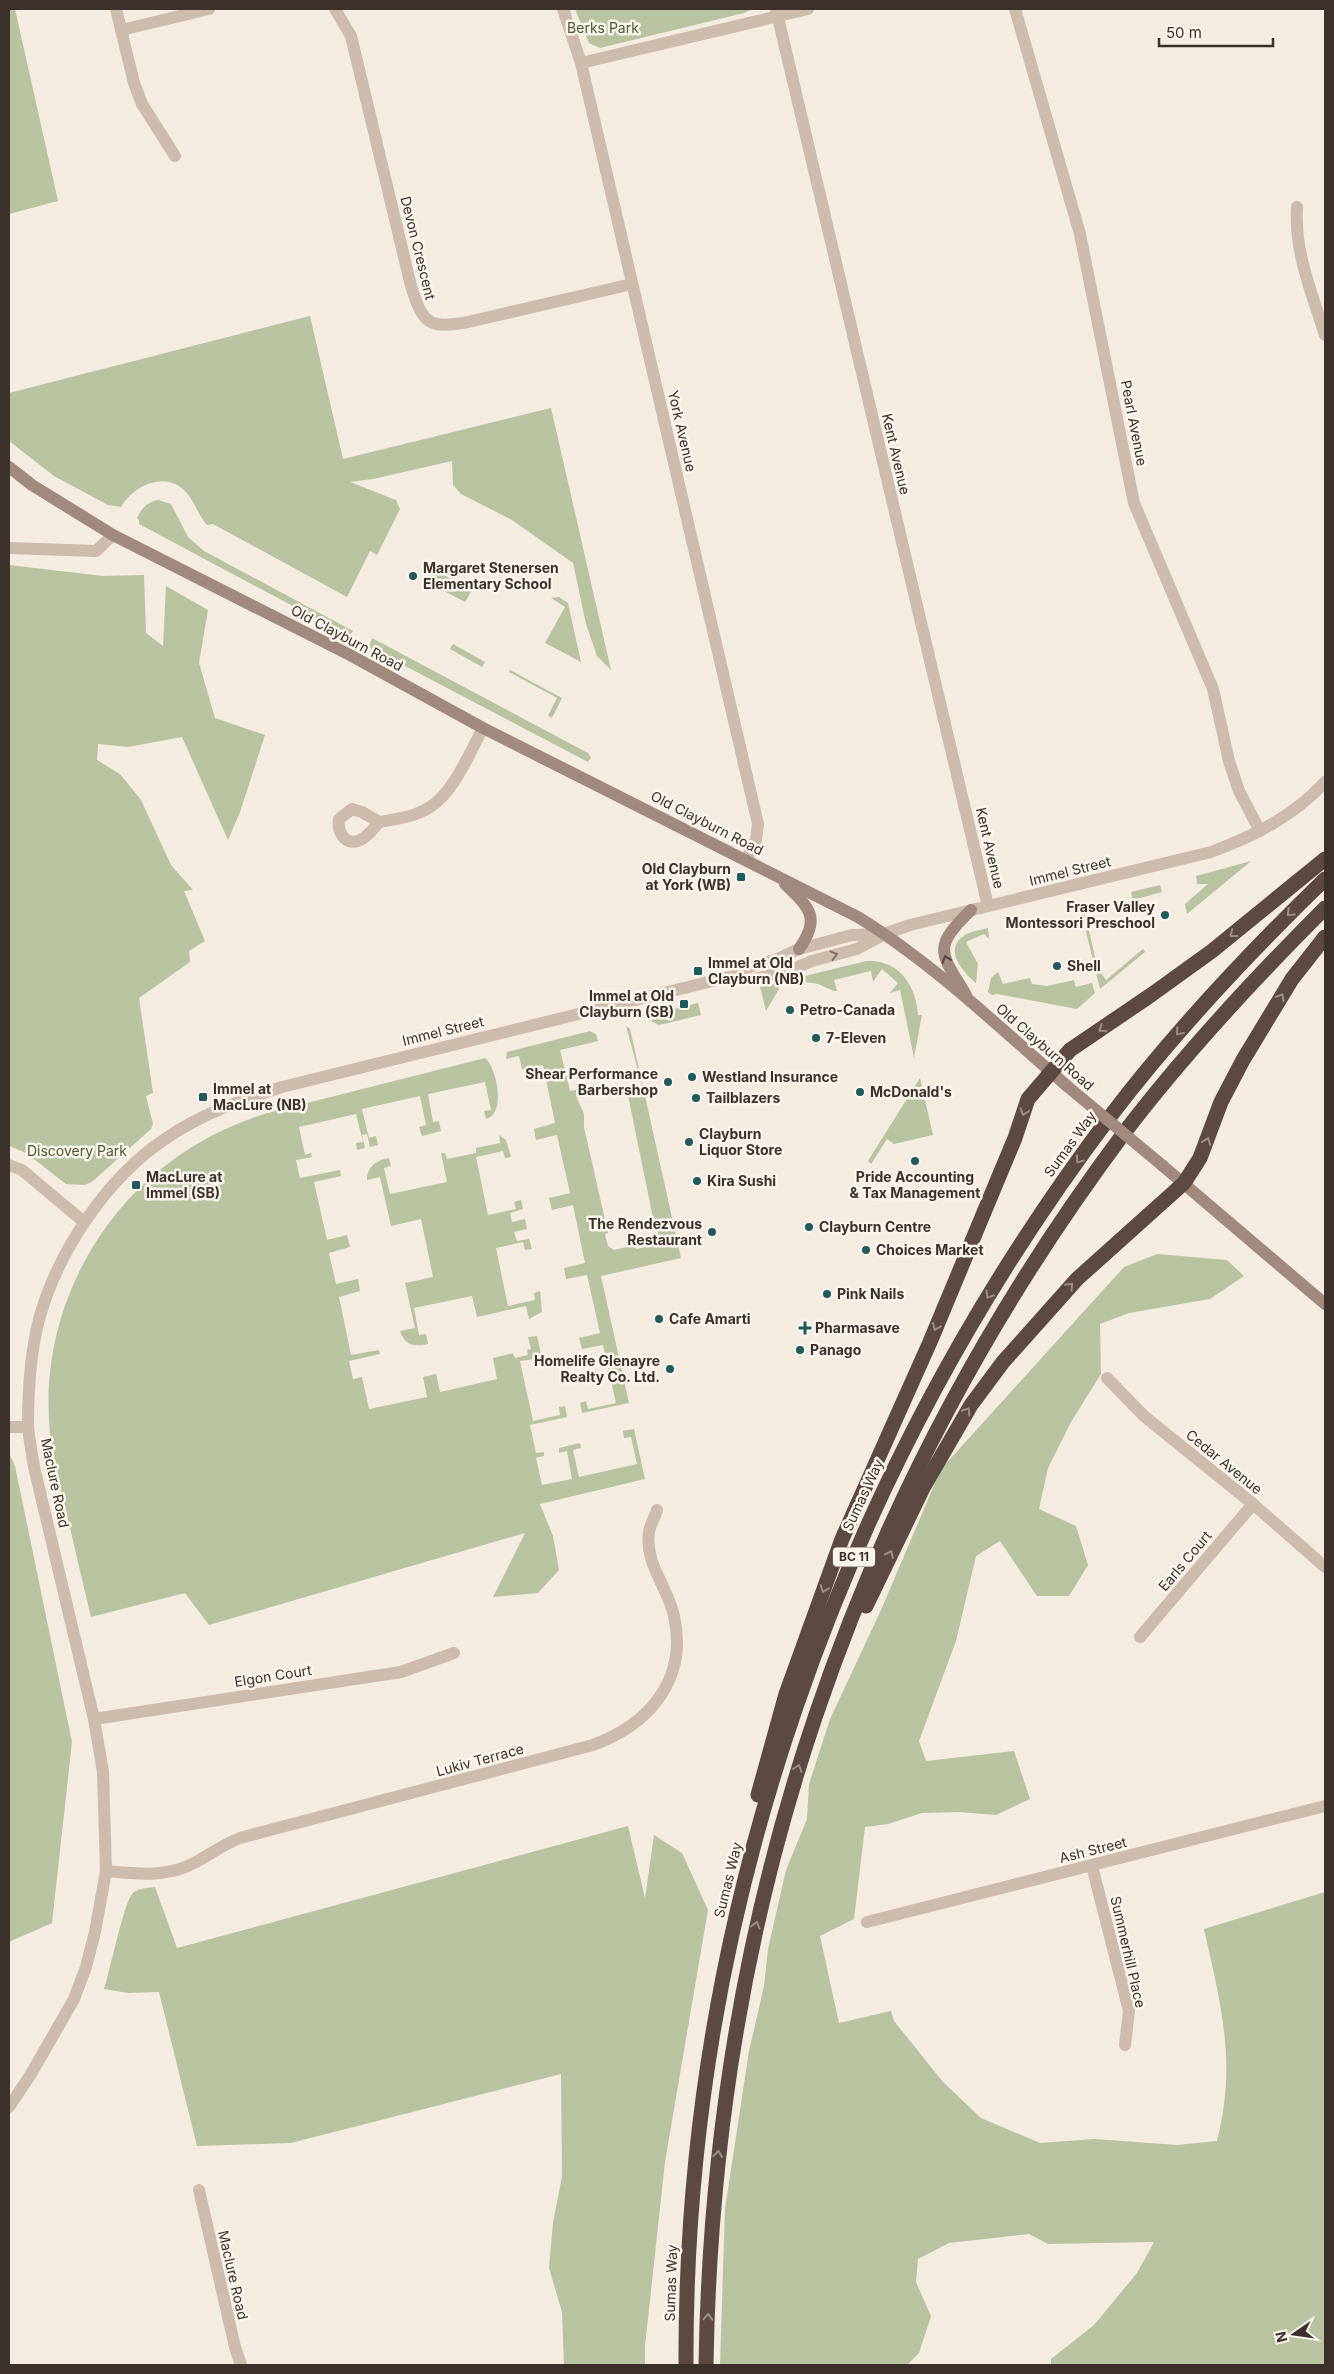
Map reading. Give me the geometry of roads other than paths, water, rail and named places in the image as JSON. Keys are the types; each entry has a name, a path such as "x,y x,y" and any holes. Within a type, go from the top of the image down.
{"highway":[{"path":"744,1880 748,1840 786,1694 833,1565 934,1333 1015,1138 1028,1099 1070,1050 1151,996 1212,951 1325,859"},
{"name":"Sumas Way","path":"686,2365 686,2282 691,2204 700,2123 711,2043 744,1880 765,1805 805,1681 870,1518 918,1419 974,1319 1065,1178 1113,1112 1209,998 1279,924 1325,879"},
{"name":"BC 11","path":"706,2365 713,2209 732,2047 751,1946 816,1709 880,1547 955,1395 1031,1267 1093,1176 1175,1070 1231,1005 1325,908"},
{"path":"816,1709 923,1488 971,1405 1009,1355 1077,1278 1184,1183 1200,1158 1221,1102 1243,1060 1292,979 1325,937"}],"main road":[{"name":"Old Clayburn Road","path":"9,467 32,485 113,535 350,655 483,728 858,917 884,934 970,1002 1325,1304"},
{"path":"774,874 806,905 811,916 812,927 798,949"},
{"path":"970,1002 948,965 943,949 948,933 971,910"}],"street":[{"path":"116,9 134,83 142,104 175,156"},
{"path":"121,30 209,9"},
{"name":"Devon Crescent","path":"334,9 352,36 411,286 419,311 430,323 446,326 468,322 632,284"},
{"name":"York Avenue","path":"563,9 581,63 758,824 756,840 746,860"},
{"path":"581,63 777,13 808,9"},
{"name":"Pearl Avenue","path":"1015,9 1080,234 1134,503 1213,689 1229,761 1247,808 1260,831"},
{"name":"Kent Avenue","path":"777,13 988,906"},
{"path":"1297,207 1296,229 1299,252 1325,335"},
{"path":"9,548 96,550 113,535"},
{"path":"378,822 412,815 430,808 446,794 483,728"},
{"name":"Immel Street","path":"737,975 750,980 788,971 812,961 857,949 884,934 910,925 1211,852 1260,831 1292,812 1325,782"},
{"name":"Immel Street","path":"164,1140 212,1112 282,1087 737,975 749,967 778,959 798,949 852,934 884,934"},
{"name":"Maclure Road","path":"9,2107 31,2074 74,1999 86,1967 95,1932 106,1871 103,1772 94,1720 34,1467 28,1427 32,1370 40,1316 64,1256 98,1202 117,1182 164,1140"},
{"path":"9,1165 22,1170 84,1222"},
{"name":"Cedar Avenue","path":"1107,1378 1144,1416 1253,1504 1325,1567"},
{"path":"9,1427 28,1427"},
{"name":"Earls Court","path":"1140,1637 1253,1504"},
{"name":"Lukiv Terrace","path":"106,1871 135,1874 165,1874 182,1869 225,1844 240,1838 614,1738 646,1715 668,1685 676,1652 674,1615 651,1560 649,1532 657,1510"},
{"name":"Elgon Court","path":"94,1720 400,1672 454,1653"},
{"name":"Ash Street","path":"867,1922 1325,1806"},
{"name":"Summerhill Place","path":"1092,1866 1129,2011 1125,2045"},
{"name":"Maclure Road","path":"199,2190 230,2329 242,2365"}],"place":[{"name":"Margaret Stenersen Elementary School","path":"413,576"},
{"name":"Old Clayburn at York (WB)","path":"741,877"},
{"name":"Fraser Valley Montessori Preschool","path":"1165,915"},
{"name":"Shell","path":"1057,966"},
{"name":"Immel at Old Clayburn (NB)","path":"698,971"},
{"name":"Immel at Old Clayburn (SB)","path":"684,1004"},
{"name":"Petro-Canada","path":"790,1010"},
{"name":"7-Eleven","path":"816,1038"},
{"name":"Westland Insurance","path":"692,1077"},
{"name":"Shear Performance Barbershop","path":"668,1082"},
{"name":"McDonald's","path":"860,1092"},
{"name":"Immel at MacLure (NB)","path":"203,1097"},
{"name":"Tailblazers","path":"696,1098"},
{"name":"Clayburn Liquor Store","path":"689,1142"},
{"name":"Pride Accounting & Tax Management","path":"915,1161"},
{"name":"Kira Sushi","path":"697,1181"},
{"name":"MacLure at Immel (SB)","path":"136,1185"},
{"name":"Clayburn Centre","path":"809,1227"},
{"name":"The Rendezvous Restaurant","path":"712,1232"},
{"name":"Choices Market","path":"866,1250"},
{"name":"Pink Nails","path":"827,1294"},
{"name":"Cafe Amarti","path":"659,1319"},
{"name":"Pharmasave","path":"805,1328"},
{"name":"Panago","path":"800,1350"},
{"name":"Homelife Glenayre Realty Co. Ltd.","path":"670,1369"}],"park label":[{"name":"Berks Park","path":"603,28"},
{"name":"Discovery Park","path":"77,1151"}]}
